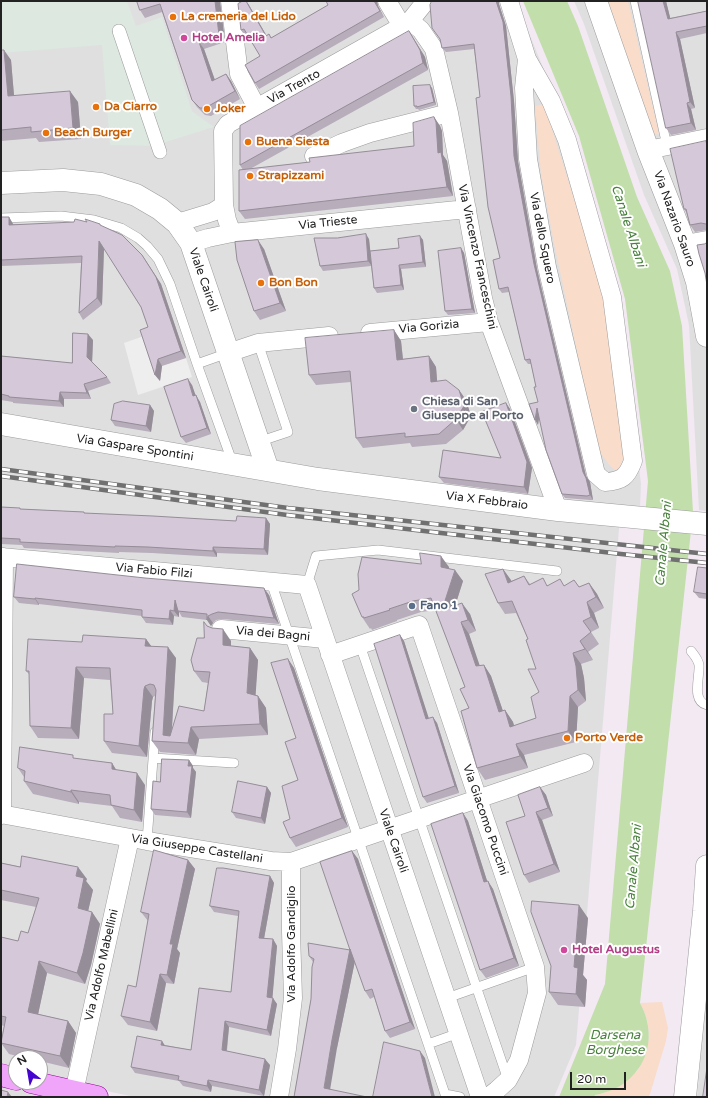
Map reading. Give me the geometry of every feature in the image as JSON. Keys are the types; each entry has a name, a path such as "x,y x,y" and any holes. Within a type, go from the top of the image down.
{"main road":[{"path":"48,1086 97,1097"}],"street":[{"path":"231,1 239,74 257,108"},
{"name":"Via Vincenzo Franceschini","path":"387,1 406,24 421,30 434,49 449,113 483,298 489,322 558,510"},
{"name":"Via Trento","path":"232,233 227,220 224,205 223,131 228,124 406,24 426,1"},
{"name":"Via dello Squero","path":"509,1 527,60 551,101 567,140 613,301 633,461 628,473 617,481 605,482 596,474 547,267 528,159 524,88 527,60"},
{"name":"Via Nazario Sauro","path":"596,1 658,148 697,282 707,336"},
{"path":"119,31 160,152"},
{"path":"314,156 342,143 370,133 449,113"},
{"path":"658,148 707,138"},
{"name":"Viale Cairoli","path":"1,183 63,180 101,184 136,195 177,223 191,244 268,470"},
{"path":"177,223 212,212 224,205"},
{"name":"Via Trieste","path":"191,244 208,238 232,233 467,209"},
{"path":"685,244 707,240"},
{"name":"Via Gorizia","path":"228,353 258,343 489,322"},
{"name":"Via Gaspare Spontini","path":"1,424 69,437 268,470"},
{"name":"Via X Febbraio","path":"268,470 318,479 558,510 707,524"},
{"path":"2,814 3,557"},
{"name":"Via Fabio Filzi","path":"3,557 307,585"},
{"name":"Viale Cairoli","path":"307,585 480,1097"},
{"name":"Via Giacomo Puccini","path":"327,647 360,645 419,625 535,967 537,993 519,1060 508,1080 488,1097"},
{"name":"Via dei Bagni","path":"221,629 289,636 327,647"},
{"name":"Via Giuseppe Castellani","path":"2,814 139,840 271,861 291,862 584,762"},
{"name":"Via Adolfo Mabellini","path":"74,1092 139,840"},
{"name":"Via Adolfo Gandiglio","path":"279,1097 287,1049 293,998 291,862"},
{"path":"685,1097 702,975 707,866"}],"lane":[{"name":"Via Nazario Sauro","path":"635,1 658,148"},
{"path":"1,218 61,216 94,220 121,228 138,238 147,246 158,258 170,284 233,464"},
{"path":"258,343 288,432 258,442"},
{"path":"197,364 228,353"},
{"path":"307,585 316,556 378,550 558,571"},
{"path":"271,582 445,1094 460,1097"},
{"path":"360,645 508,1080"},
{"path":"691,651 699,664 697,695 704,704 707,705"},
{"path":"139,840 153,758 156,723"},
{"path":"153,758 234,763"},
{"path":"447,998 535,967"},
{"path":"428,1044 459,1033"}],"shaded area":[{"path":"1,1 127,1 136,26 162,17 192,111 214,127 153,146 110,145 102,45 1,53"},
{"path":"118,1 516,1 572,139 618,300 641,484 640,507 621,505 576,1045 554,1097 135,1097 48,1079 48,1050 8,1050 8,1071 1,1069 1,50"},
{"path":"574,1 707,1 707,511 699,510 689,325 677,269 644,195 584,24"},
{"path":"605,1 628,1 659,134 652,135"},
{"path":"544,104 607,303 624,456 618,472 611,467 598,450 554,243 541,174 535,106"},
{"path":"144,336 155,368 186,358 192,377 138,395 124,343"},
{"path":"707,980 707,1097 697,1097"},
{"name":"Darsena Borghese","path":"662,1002 668,1028 666,1041 648,1097 594,1097 595,1095 611,1089 638,1070 646,1052 649,1038 648,1024 640,1003"},
{"path":"1,1084 8,1085 8,1090 29,1090 62,1097 1,1097"}],"water":[{"name":"Canale Albani","path":"523,1 567,1 578,26 637,197 670,271 682,326 693,512 640,1003 646,1018 649,1033 648,1048 643,1061 635,1073 625,1083 611,1090 595,1095 594,1097 559,1097 605,984 648,481 625,299 579,136"}],"building":[{"path":"137,1 215,1 219,35 199,42 212,81 226,74 235,91 205,108 200,108 192,100 160,4 140,10"},
{"path":"246,1 266,36 269,34 271,38 328,5 326,1 374,1 380,11 255,83 245,65 260,56 244,29 241,30 238,4"},
{"path":"432,1 496,1 503,22 511,96 514,156 534,264 583,472 590,495 587,496 562,494 546,450 537,408 535,420 529,404 538,402 530,359 525,360 508,287 499,289 493,260 500,258 488,207 476,98 480,97 474,44 442,48 440,39 432,28 430,5"},
{"path":"638,1 663,1 668,19 707,11 707,26 676,32 690,102 687,103 691,123 666,128"},
{"path":"409,31 420,50 423,63 240,165 240,126"},
{"path":"1,50 4,50 8,96 70,91 73,128 31,132 31,127 1,130"},
{"path":"430,85 434,102 417,107 414,106 413,86"},
{"path":"434,117 436,122 438,153 441,152 447,187 239,211 239,170 310,162 309,158 414,146 413,123"},
{"path":"706,141 707,224 701,223 690,225 686,209 684,209 670,149"},
{"path":"1,217 9,217 9,225 74,222 75,219 87,222 85,219 100,224 122,235 142,255 156,277 181,351 158,359 155,375 140,330 148,327 141,307 99,241 97,298 79,313 82,256 1,260"},
{"path":"366,234 368,261 320,266 314,238 337,238"},
{"path":"420,236 423,262 399,265 401,285 374,288 370,251 399,248 398,239"},
{"path":"258,240 280,303 254,311 237,260 235,242"},
{"path":"707,243 707,285 697,245"},
{"path":"461,248 472,309 445,311 438,251"},
{"path":"394,330 397,360 429,356 431,382 446,380 459,390 464,406 456,419 439,434 405,437 405,433 356,438 350,371 309,375 305,338"},
{"path":"73,333 88,334 87,357 107,377 84,384 87,393 60,392 59,401 9,397 1,394 1,356 72,363"},
{"path":"188,379 193,396 196,395 207,428 181,437 164,387"},
{"path":"123,401 150,405 146,426 111,420 114,404"},
{"path":"506,403 527,462 524,487 439,477 443,450 501,458 482,412"},
{"path":"1,507 236,521 237,516 266,518 264,549 213,547 213,551 20,542 20,539 1,538"},
{"path":"420,553 441,556 441,567 455,570 442,610 462,603 468,620 461,622 476,666 484,665 499,712 505,710 510,727 536,718 531,697 539,692 528,669 536,669 526,640 528,639 512,601 498,603 485,574 503,569 508,583 524,576 529,585 543,578 547,586 560,579 564,586 574,580 579,587 589,583 596,597 587,602 591,617 583,621 591,632 580,641 585,649 573,653 576,666 578,690 570,696 568,731 516,744 520,756 477,768 461,711 469,708 460,689 465,687 431,598 413,601 364,618 362,617 352,594 359,590 358,574 362,557 421,564"},
{"path":"17,564 145,578 264,588 274,618 218,612 208,616 207,620 207,614 178,611 175,600 174,611 170,610 169,619 142,617 142,610 14,597"},
{"path":"698,567 707,568 707,594 694,592"},
{"path":"204,622 207,626 212,628 223,629 223,645 250,648 247,693 258,696 260,724 191,727 188,743 152,741 156,690 154,685 150,684 145,686 144,689 139,746 104,741 104,714 113,714 110,668 76,667 71,728 30,726 29,671 26,671 28,639 82,642 83,635 146,639 145,646 168,647 163,735 170,736 179,706 204,711 210,672 194,671 191,660 197,638 204,638"},
{"path":"400,635 426,719 433,717 455,786 423,797 374,644"},
{"path":"288,659 342,818 290,838 283,822 290,819 282,786 298,780 285,742 296,738 271,663"},
{"path":"20,747 73,755 73,758 112,763 112,769 137,773 134,810 111,805 110,795 71,790 71,792 24,781 25,771 18,768"},
{"path":"162,759 189,760 188,766 192,766 187,812 151,809 153,781 160,782"},
{"path":"238,781 267,787 261,818 232,812"},
{"path":"540,787 548,808 536,812 554,864 524,875 506,822 525,816 518,795"},
{"path":"463,813 484,882 488,881 514,958 480,970 431,824"},
{"path":"154,850 188,860 170,944 173,944 167,975 160,974 150,1022 121,1016 128,985 136,987 149,914 141,912"},
{"path":"352,851 410,1022 385,1031 372,989 365,991 320,862"},
{"path":"22,856 78,867 76,876 84,878 78,908 92,912 77,973 39,961 28,1012 68,1021 60,1056 48,1053 48,1050 33,1050 1,1043 6,1017 1,1016 1,937 18,941 21,931 28,933 39,898 1,890 1,863 20,867"},
{"path":"217,868 270,876 259,938 273,939 267,997 273,998 267,1030 225,1021 222,1050 265,1059 259,1090 208,1080 207,1086 178,1080 179,1076 131,1067 137,1036 162,1041 161,1045 191,1050 199,988 231,992 239,911 210,906"},
{"path":"532,901 579,905 574,967 578,968 576,994 549,992 551,966 531,912"},
{"path":"308,943 350,950 324,1088 367,1097 294,1097 311,999 312,967 314,959 309,956"},
{"path":"384,1042 420,1051 432,1097 373,1097"},
{"path":"707,1068 707,1097 703,1097"},
{"path":"1,1090 8,1092 7,1097 1,1097"}],"railway":[{"path":"1,469 288,508 707,554"},
{"path":"1,476 287,515 707,563"}],"place":[{"name":"La cremeria del Lido","path":"173,17"},
{"name":"Hotel Amelia","path":"184,38"},
{"name":"Da Ciarro","path":"96,107"},
{"name":"Joker","path":"207,109"},
{"name":"Beach Burger","path":"46,133"},
{"name":"Buena Siesta","path":"248,142"},
{"name":"Strapizzami","path":"250,176"},
{"name":"Bon Bon","path":"261,283"},
{"name":"Chiesa di San Giuseppe al Porto","path":"414,409"},
{"name":"Fano 1","path":"412,606"},
{"name":"Porto Verde","path":"567,738"},
{"name":"Hotel Augustus","path":"564,950"}]}
